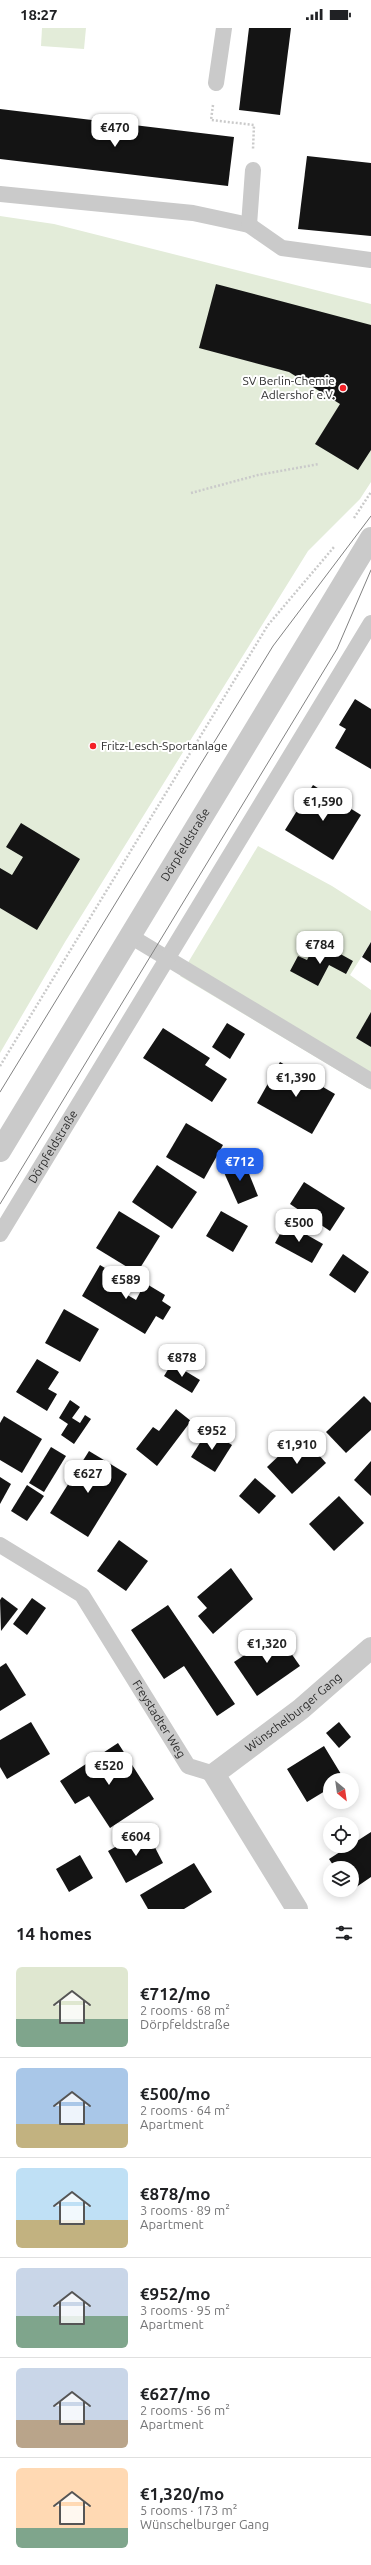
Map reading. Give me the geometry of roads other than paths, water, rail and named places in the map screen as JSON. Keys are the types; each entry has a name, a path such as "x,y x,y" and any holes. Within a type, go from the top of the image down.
{"street":[{"name":"Dörpfeldstraße","path":"0,1151 371,538"},
{"name":"Wünschelburger Gang","path":"214,1774 301,1709 371,1648"},
{"path":"214,1774 297,1909"}],"lane":[{"path":"216,83 224,28"},
{"path":"249,225 253,170"},
{"path":"0,194 193,213 249,225 282,248 371,260"},
{"name":"Dörpfeldstraße","path":"0,1234 167,957 371,624"},
{"path":"130,936 371,1081"},
{"name":"Freystadter Weg","path":"0,1545 82,1595 188,1766 214,1774"}],"tram line":[{"path":"0,1092 273,646 371,516"},
{"path":"0,1204 337,649 371,570"}],"place":[{"name":"SV Berlin-Chemie Adlershof e.V.","path":"343,388"},
{"name":"Fritz-Lesch-Sportanlage","path":"93,746"}]}
